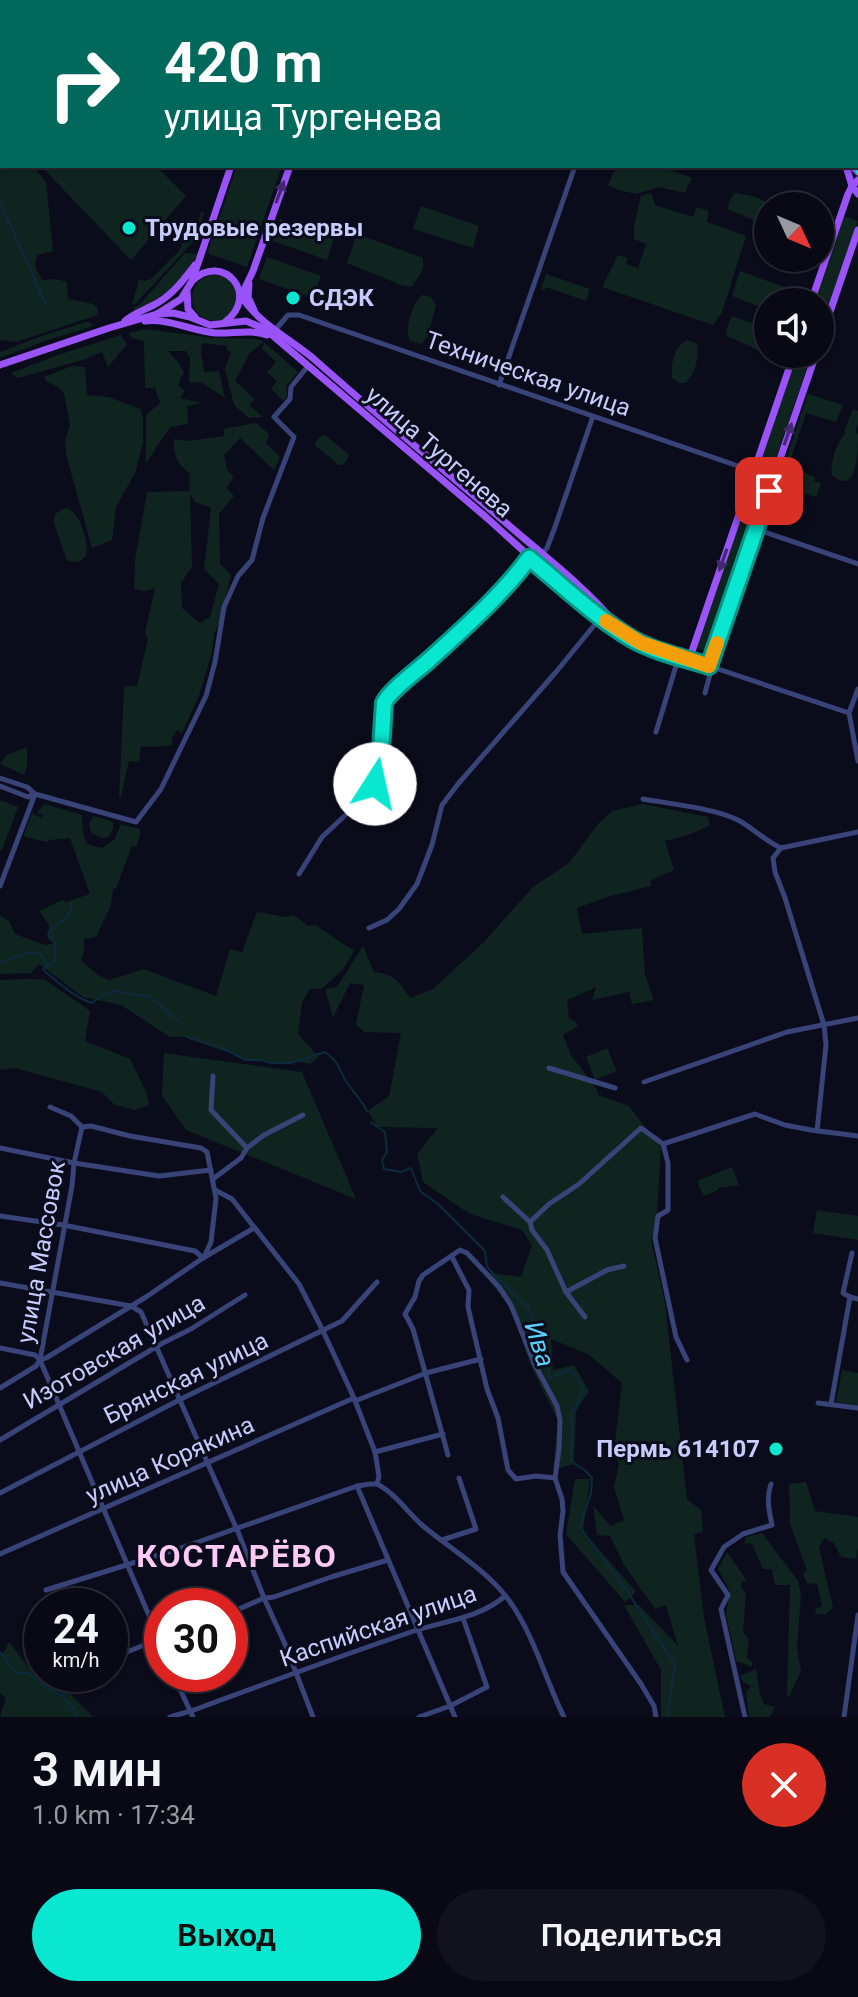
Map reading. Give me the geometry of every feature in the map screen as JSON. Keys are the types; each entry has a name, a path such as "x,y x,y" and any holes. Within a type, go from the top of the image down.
{"main road":[{"path":"157,314 181,299 192,281 230,168"},
{"path":"263,320 248,297 248,287 289,168"},
{"path":"853,181 858,194"},
{"path":"816,288 853,181"},
{"path":"834,300 858,230"},
{"path":"124,323 132,315 170,294 200,257"},
{"path":"192,281 205,272 220,271 233,279 241,296"},
{"path":"0,365 157,314 173,313 210,325 224,323 235,315 253,271"},
{"path":"187,290 188,309 197,319"},
{"name":"улица Тургенева","path":"241,296 252,313 275,334 412,442 491,516 529,558 603,614"},
{"path":"124,323 156,320 215,333 275,334"},
{"name":"улица Тургенева","path":"224,323 251,322 275,334"},
{"name":"улица Тургенева","path":"311,363 405,449 540,552 622,631 641,643 710,667"},
{"path":"689,660 789,368"},
{"path":"710,667 811,368"},
{"path":"405,449 412,442"},
{"path":"529,558 540,552"}],"street":[{"path":"499,385 574,168"},
{"name":"Техническая улица","path":"275,334 288,315 299,315 773,478"},
{"path":"0,778 27,787 35,794 136,822 161,789 206,696 224,607 238,576 252,560 263,518 294,437 274,417 290,399 291,387 311,363"},
{"path":"540,552 547,548 593,416"},
{"path":"756,529 858,564"},
{"path":"299,874 322,837 375,784 387,696 487,606 529,558"},
{"path":"369,928 387,920 399,909 417,884 432,845 442,805 603,614"},
{"path":"656,732 679,656"},
{"path":"705,693 710,667"},
{"name":"улица Тургенева","path":"710,667 849,713"},
{"path":"858,689 849,713 858,761"},
{"path":"0,786 28,797 35,794"},
{"path":"0,886 35,794"},
{"path":"643,799 721,814 781,848 858,832"},
{"path":"773,844 775,872 824,1025 826,1045 817,1131"},
{"path":"773,858 781,848"},
{"path":"644,1082 787,1032 858,1018"},
{"path":"549,1068 615,1088"},
{"path":"213,1076 211,1110 247,1148"},
{"path":"50,1107 71,1116 82,1127 91,1126 201,1148 207,1152 216,1198 211,1242 203,1258"},
{"path":"663,1144 755,1114 785,1125 858,1136"},
{"path":"213,1179 264,1135 303,1115"},
{"name":"улица Массовок","path":"82,1127 40,1360 144,1604"},
{"path":"530,1222 549,1204 579,1184 641,1128 663,1144 668,1163 668,1210 658,1216 655,1238 676,1337 687,1360"},
{"path":"0,1148 159,1176 211,1170"},
{"path":"215,1190 232,1199 299,1284 323,1331 375,1452 379,1476 377,1484"},
{"path":"503,1197 530,1222 566,1292 585,1317"},
{"path":"0,1216 195,1251 203,1258"},
{"path":"0,1388 254,1228"},
{"path":"448,1455 413,1329 405,1314 423,1275 460,1250 467,1253 499,1287 511,1305 535,1365 557,1406 560,1420 555,1478 562,1499 560,1535 563,1572 641,1684 654,1706 656,1717"},
{"path":"852,1253 843,1293 858,1299"},
{"path":"452,1257 469,1290 468,1307 487,1389 498,1418 508,1470 516,1479 536,1476 555,1478"},
{"path":"566,1292 607,1270 624,1266"},
{"name":"Брянская улица","path":"0,1493 342,1321 377,1282"},
{"path":"0,1283 131,1306 141,1312 208,1463 313,1717"},
{"name":"Изотовская улица","path":"0,1440 245,1295"},
{"path":"831,1404 850,1297"},
{"path":"0,1348 35,1355 40,1360"},
{"name":"улица Корякина","path":"0,1554 354,1400 426,1373 481,1359"},
{"path":"818,1403 858,1408"},
{"path":"375,1452 443,1434"},
{"path":"441,1541 476,1529 459,1478"},
{"path":"52,1588 357,1486 377,1484 505,1596 522,1622 564,1717"},
{"path":"745,1717 721,1609 728,1595 711,1570 724,1547 743,1534 772,1525 768,1506 771,1484"},
{"path":"357,1486 455,1717"},
{"path":"248,1605 388,1560"},
{"name":"Каспийская улица","path":"170,1717 191,1714 417,1630 463,1618 505,1596"},
{"path":"844,1717 857,1640 858,1615"},
{"path":"419,1717 450,1706 487,1687 463,1618"},
{"path":"181,1692 191,1714"}],"green space":[{"path":"0,168 35,168 46,182 53,251 37,255 35,266 42,280 67,282 68,299 93,304 98,309 98,315 16,342 0,340"},
{"name":"Трудовые резервы","path":"43,168 158,168 186,196 131,260"},
{"path":"236,168 281,168 247,267 208,251"},
{"path":"616,168 664,168 692,178 685,193 659,187 636,194 608,185"},
{"path":"651,193 655,205 693,217 697,207 709,211 707,222 746,236 722,312 713,325 602,287 618,255 628,258 626,264 638,268 646,244 634,239 634,225 641,196"},
{"path":"734,193 754,197 754,222 728,209"},
{"path":"421,206 479,226 473,248 413,229"},
{"path":"201,212 204,212 195,240 132,305 139,279 151,279 179,251 181,242 191,234 187,225 198,222"},
{"path":"844,216 858,221 834,290 834,288 819,288 824,272 834,272 834,245"},
{"path":"280,219 334,238 327,260 273,241"},
{"path":"357,234 423,258 423,269 412,287 347,263"},
{"path":"185,253 198,254 179,281 155,300 135,310 133,308"},
{"path":"267,257 321,276 313,298 259,279"},
{"path":"740,271 787,288 754,288 754,305 732,296"},
{"path":"546,274 590,289 586,301 546,287 541,289"},
{"path":"215,275 231,282 238,298 231,314 215,321 199,314 192,298 199,282"},
{"path":"422,295 431,297 436,305 428,336 422,344 410,341 408,330 412,310"},
{"path":"732,316 754,324 754,348 727,336 726,330"},
{"path":"89,321 93,326 0,358 0,352"},
{"path":"145,329 264,341 249,354 235,381 255,399 249,405 263,417 249,418 234,405 225,369 231,352 227,346 202,343 201,352 204,372 219,371 225,398 202,383 189,382 190,358 186,351 168,351 184,373 179,386 185,391 180,398 202,403 187,406 188,424 170,427 146,463 146,415 160,403 155,388 145,388 144,341 131,338 129,333"},
{"path":"121,335 127,344 108,367 102,352 18,378 11,373 58,355"},
{"path":"687,340 697,344 697,360 689,379 679,383 672,378 673,361 679,347"},
{"path":"265,343 298,372 286,386 284,401 271,389 277,381 267,372 276,362 262,348"},
{"path":"72,366 85,367 87,395 109,397 140,409 143,418 143,442 136,471 116,507 112,540 92,548 66,454 65,441 70,425 64,393 44,377"},
{"path":"791,368 807,368 771,472 757,467"},
{"path":"808,394 843,405 836,422 806,413 788,467 815,477 814,481 821,483 816,497 778,485"},
{"path":"853,409 858,411 855,432 858,434 857,460 852,476 841,480 832,475 832,464"},
{"path":"256,423 269,434 266,443 280,457 274,470 240,438 224,455 227,470 234,477 226,488 234,496 219,514 220,564 231,575 199,696 182,733 177,730 172,738 172,745 141,746 139,762 129,761 119,797 124,690 125,686 137,686 155,588 145,591 134,589 135,560 147,492 189,491 190,474 177,459 174,439 190,441 224,436 224,429","holes":["190,494 195,502 211,508 204,569 219,584 210,617 200,623 182,608 181,583 192,567"]},
{"path":"322,435 349,455 343,465 316,446"},
{"path":"754,478 768,482 710,653 696,648"},
{"path":"68,508 77,516 85,537 86,556 79,562 66,558 54,523 55,514"},
{"path":"27,747 24,775 0,764 7,755"},
{"path":"0,800 18,807 0,851"},
{"path":"44,804 82,815 87,844 102,848 115,839 121,824 140,829 136,847 132,846 96,937 84,939 81,961 98,975 109,980 144,969 216,996 230,949 242,952 257,912 286,917 294,915 354,951 342,971 321,989 310,989 302,1002 298,1034 319,1057 310,1064 246,1060 187,1037 170,1037 121,1005 83,997 39,964 31,973 0,974 0,916 9,921 15,934 45,945 55,943 48,939 49,925 39,911 62,900 66,902 90,894 70,838 47,842 25,837 32,813 41,818 43,814 37,813"},
{"path":"643,804 708,817 710,825 665,841 674,870 650,881 651,886 577,908 582,934 642,928 645,975 654,1000 632,1004 629,992 592,1000 596,987 567,1000 569,1018 578,1026 563,1035 571,1055 598,1095 629,1106 661,1148 657,1213 651,1240 665,1303 687,1499 701,1510 703,1531 694,1535 704,1618 725,1717 661,1717 661,1670 624,1605 639,1605 678,1646 666,1605 655,1609 624,1565 610,1536 597,1535 593,1506 611,1526 624,1520 614,1487 619,1464 614,1451 622,1383 588,1354 551,1339 553,1370 574,1365 589,1391 576,1411 574,1464 553,1470 558,1421 531,1366 511,1309 483,1272 521,1277 532,1246 522,1230 470,1214 423,1182 417,1154 438,1128 378,1127 368,1111 389,1096 401,1033 364,1032 356,1024 364,985 350,983 333,1017 325,989 337,987 363,946 374,972 396,980 410,998 433,989 484,942 533,887 569,863 612,811"},
{"path":"94,816 113,822 109,837 91,833 89,823"},
{"path":"44,979 90,1011 85,1041 130,1059 149,1105 136,1110 115,1105 102,1092 15,1068 0,1070 0,980"},
{"path":"607,1048 617,1071 595,1080 586,1057"},
{"path":"164,1053 302,1072 356,1199 186,1130 162,1096"},
{"path":"732,1167 739,1185 718,1188 704,1196 697,1181"},
{"path":"817,1210 858,1216 858,1240 813,1233"},
{"path":"842,1370 858,1373 858,1405 836,1402"},
{"path":"575,1479 590,1479 583,1531 636,1592 625,1602 566,1534"},
{"path":"806,1482 815,1511 858,1517 856,1559 841,1557 834,1543 824,1538 819,1547 833,1608 825,1615 816,1614 815,1609 822,1606 817,1583 808,1584 803,1575 807,1570 789,1521 789,1484"},
{"path":"762,1533 798,1581 801,1595 797,1648 801,1671 789,1697 790,1585 775,1585 772,1569 763,1569 752,1544 744,1543 746,1537"},
{"path":"727,1552 747,1581 742,1581 741,1587 746,1593 743,1632 749,1639 747,1658 752,1662 752,1667 736,1661 726,1614 730,1591 718,1569"},
{"path":"9,1642 24,1661 24,1692 69,1692 93,1717 0,1717 6,1698 0,1693 0,1654"},
{"path":"756,1669 764,1704 775,1707 769,1717 749,1717 746,1693 751,1686 743,1682 740,1676"}],"waterway":[{"path":"0,202 46,305"},
{"path":"46,966 54,961 56,944 48,934 66,918 71,903"},
{"name":"Ива","path":"0,962 28,953 39,953 48,964 43,970 85,1000 92,1003 113,991 151,997 178,1021"},
{"name":"Ива","path":"187,1037 246,1060 271,1063 291,1063 325,1052 337,1064 367,1111"},
{"name":"Ива","path":"371,1122 385,1132 387,1152 382,1160 384,1169 401,1172 411,1168 420,1191 439,1205 485,1251 487,1267 528,1308 548,1356 549,1378 570,1370 583,1386 572,1412 571,1461 592,1478 591,1493 580,1527 675,1665 667,1717"},
{"path":"0,1652 15,1672 30,1674 61,1695 78,1717"}],"tram line":[{"path":"855,168 858,174"}],"slow traffic":[{"path":"606,621 641,643 709,666 717,643"}],"place":[{"name":"Трудовые резервы","path":"129,228"},
{"name":"СДЭК","path":"293,298"},
{"name":"Пермь 614107","path":"776,1449"}],"district":[{"name":"КОСТАРЁВО","path":"237,1556"}],"route":[{"path":"375,784 387,696 487,606 529,558 631,638 709,666 769,491"}]}
